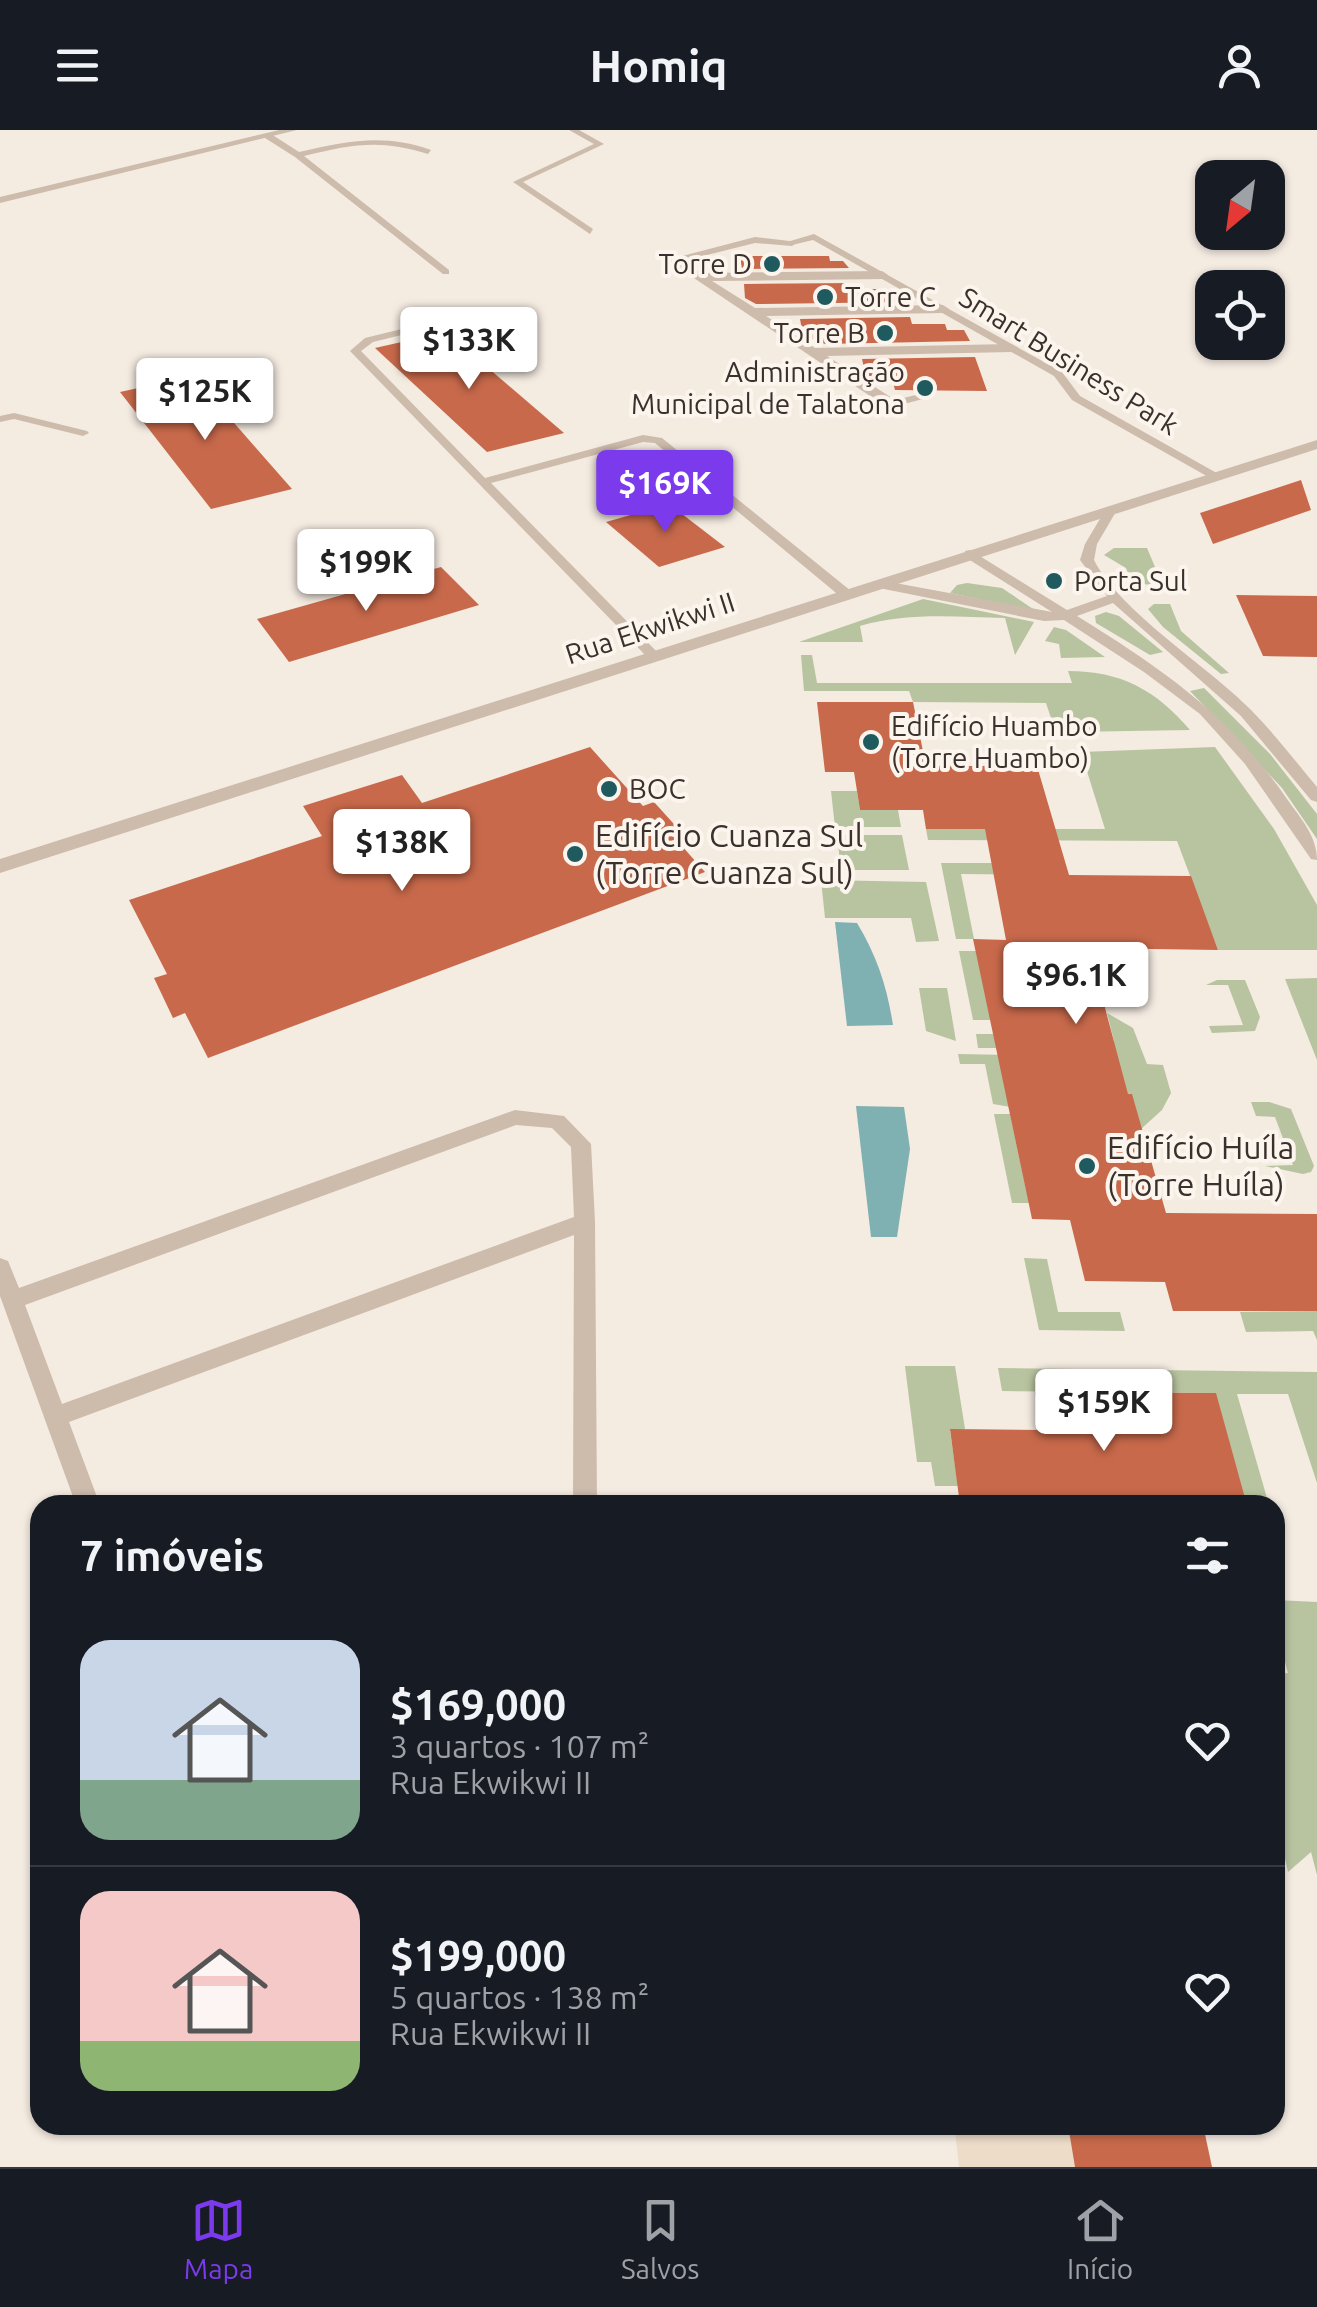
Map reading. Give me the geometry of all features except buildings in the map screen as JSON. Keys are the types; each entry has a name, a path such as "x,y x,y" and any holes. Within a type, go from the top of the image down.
{"street":[{"path":"0,200 292,130"},
{"path":"792,242 755,240 673,260 893,405 920,398"},
{"path":"701,277 882,275"},
{"path":"754,312 942,309"},
{"path":"814,352 1011,348"},
{"name":"Rua Ekwikwi II","path":"0,866 1317,444"}],"lane":[{"path":"573,130 600,144 517,182 590,231"},
{"path":"268,136 298,154 446,272"},
{"path":"298,154 382,136 403,138 428,152"},
{"name":"Smart Business Park","path":"792,242 814,236 1058,374 1076,398 1216,476"},
{"path":"479,313 369,340 355,351 654,656"},
{"path":"0,419 14,416 83,432"},
{"path":"483,482 643,438 658,440 846,594"},
{"path":"1111,510 1091,544 1087,560 1114,598 1246,713 1317,797"},
{"path":"970,554 1156,674 1208,713 1317,855"},
{"path":"879,584 1044,617 1062,616 1114,598"},
{"path":"1156,674 1194,666"},
{"path":"12,1300 515,1116 557,1121 581,1144 585,1222 585,1495"},
{"path":"55,1417 585,1222"},
{"path":"0,1267 84,1495"}],"green space":[{"path":"1114,548 1147,548 1163,586 1132,583 1126,568 1104,555"},
{"path":"957,585 1002,588 1036,611 950,593"},
{"path":"923,599 1034,622 1015,655 1005,618 896,619 860,626 863,642 799,642"},
{"path":"1154,604 1170,604 1181,631 1229,673 1221,674 1163,627 1148,609"},
{"path":"1106,612 1119,616 1163,652 1150,655 1096,623 1095,616"},
{"path":"1054,627 1066,630 1105,657 1061,658 1059,644 1045,641"},
{"path":"801,655 812,655 817,683 1072,683 1068,671 1105,675 1150,694 1190,730 1068,732 1053,724 1046,703 913,702 909,691 804,691"},
{"path":"1204,688 1270,754 1317,814 1317,839 1282,788 1190,691"},
{"path":"1215,747 1274,829 1317,905 1317,950 1218,950 1177,841 928,840 926,829 1105,829 1081,752"},
{"path":"831,791 857,791 860,810 898,810 901,827 835,827"},
{"path":"837,835 902,835 909,870 841,870"},
{"path":"941,863 1055,863 1058,875 961,874 974,939 956,939"},
{"path":"821,880 926,882 939,941 916,942 911,918 825,918"},
{"path":"959,951 976,951 991,1020 973,1020"},
{"path":"1317,978 1317,1060 1285,979"},
{"path":"1217,980 1245,980 1260,1017 1255,1031 1212,1033 1209,1026 1243,1025 1228,985 1206,985"},
{"path":"919,988 947,988 956,1041 926,1031"},
{"path":"1107,1013 1133,1028 1147,1064 1163,1065 1171,1093 1162,1110 1141,1129 993,1104 985,1064 960,1064 958,1054 1010,1055 1009,1048 978,1048 976,1034 993,1034 995,1040 1114,1041"},
{"path":"1251,1102 1269,1102 1291,1109 1314,1166 1311,1172 1303,1174 1265,1166 1293,1165 1275,1117 1256,1116"},
{"path":"994,1114 1010,1114 1029,1203 1012,1203"},
{"path":"1024,1258 1047,1259 1058,1312 1120,1312 1125,1331 1039,1330"},
{"path":"1317,1311 1317,1340 1313,1331 1246,1332 1240,1312"},
{"path":"905,1366 955,1366 965,1429 950,1431 958,1486 935,1486 931,1462 917,1462"},
{"path":"998,1368 1317,1372 1317,1483 1288,1394 1237,1394 1266,1495 1244,1495 1215,1393 1002,1391"},
{"path":"1285,1600 1317,1602 1317,1875 1311,1852 1288,1872 1285,1858"}],"shaded area":[{"path":"956,2135 1070,2135 1075,2167 959,2167"}],"water":[{"path":"835,922 857,923 864,935 880,972 893,1025 847,1026"},
{"path":"856,1106 904,1107 910,1149 897,1237 871,1237"}],"place":[{"name":"Torre D","path":"772,264"},
{"name":"Torre C","path":"825,297"},
{"name":"Torre B","path":"885,333"},
{"name":"Administração Municipal de Talatona","path":"925,388"},
{"name":"Porta Sul","path":"1054,581"},
{"name":"Edifício Huambo (Torre Huambo)","path":"871,742"},
{"name":"BOC","path":"609,789"},
{"name":"Edifício Cuanza Sul (Torre Cuanza Sul)","path":"575,854"},
{"name":"Edifício Huíla (Torre Huíla)","path":"1087,1166"}]}
